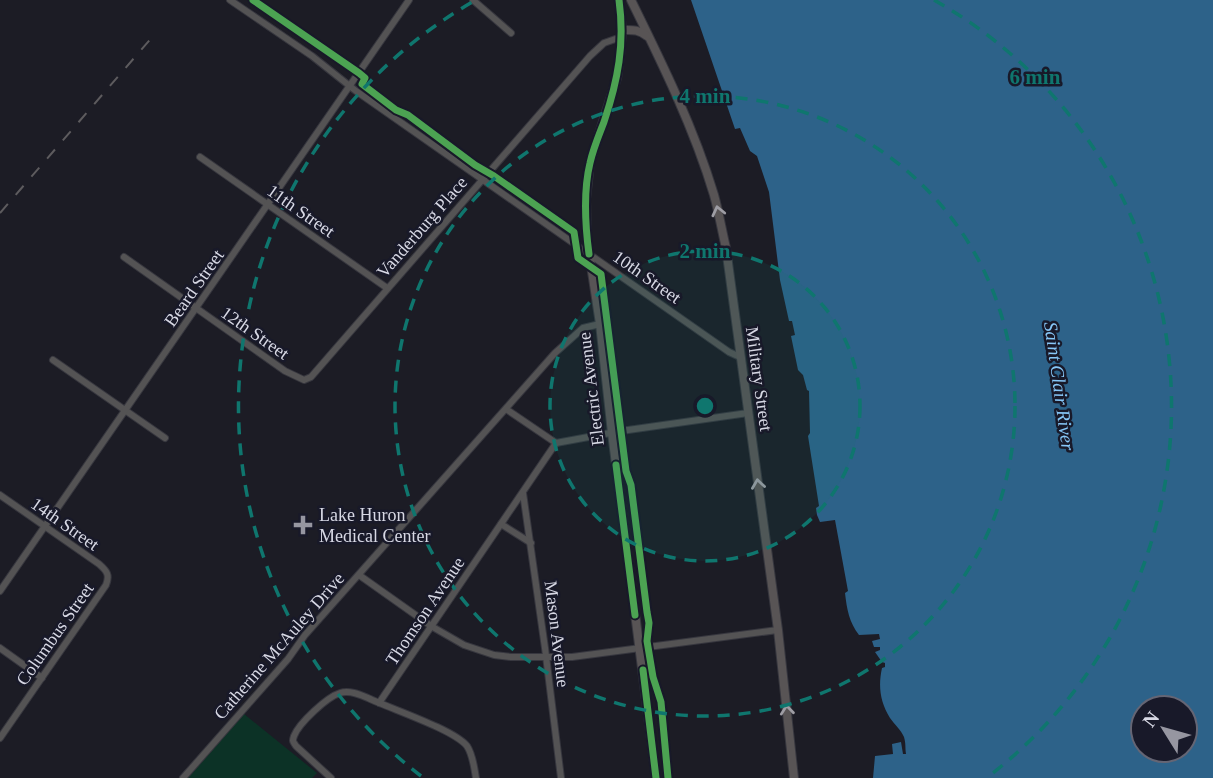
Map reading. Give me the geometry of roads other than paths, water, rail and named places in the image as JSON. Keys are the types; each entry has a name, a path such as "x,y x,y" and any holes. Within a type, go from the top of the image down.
{"main road":[{"name":"Electric Avenue","path":"619,0 621,34 617,78 590,162 586,209 589,253 656,778"},
{"name":"Military Street","path":"631,0 695,141 714,196 726,248 778,630 794,778"},
{"path":"621,34 635,29 649,38"}],"street":[{"name":"10th Street","path":"230,0 740,358"},
{"name":"Beard Street","path":"0,591 409,0"},
{"path":"472,0 511,33"},
{"name":"Vanderburg Place","path":"304,380 318,370 599,47 621,34"},
{"name":"11th Street","path":"200,157 387,289"},
{"name":"12th Street","path":"124,257 285,371 304,380"},
{"name":"Catherine McAuley Drive","path":"183,778 288,659 305,635 557,352 583,328 600,324"},
{"path":"53,360 165,438"},
{"path":"506,409 556,443 748,413"},
{"name":"Thomson Avenue","path":"379,703 556,443"},
{"name":"Mason Avenue","path":"523,493 561,778"},
{"name":"14th Street","path":"0,495 106,570 108,580"},
{"path":"502,524 531,543"},
{"path":"359,575 431,626 464,645 494,655 572,656 778,630"},
{"name":"Columbus Street","path":"0,738 108,580"},
{"path":"0,648 42,678"},
{"path":"331,778 296,747 293,741 300,727 321,705 342,692 356,693 459,739 470,752 476,778"}],"water":[{"name":"Saint Clair River","path":"691,0 1213,0 1213,778 873,778 875,756 893,754 892,744 901,742 903,754 906,754 905,739 890,718 882,700 880,681 885,663 875,652 880,650 880,647 874,647 872,641 880,639 879,634 859,635 849,616 845,593 848,591 835,520 820,522 817,515 816,508 819,506 808,436 809,391 803,375 798,370 791,336 795,335 792,321 789,321 780,280 769,192 757,156 750,151 740,128 735,129"}],"railway":[{"path":"0,213 154,35"}],"place":[{"name":"Lake Huron Medical Center","path":"303,525"}]}
